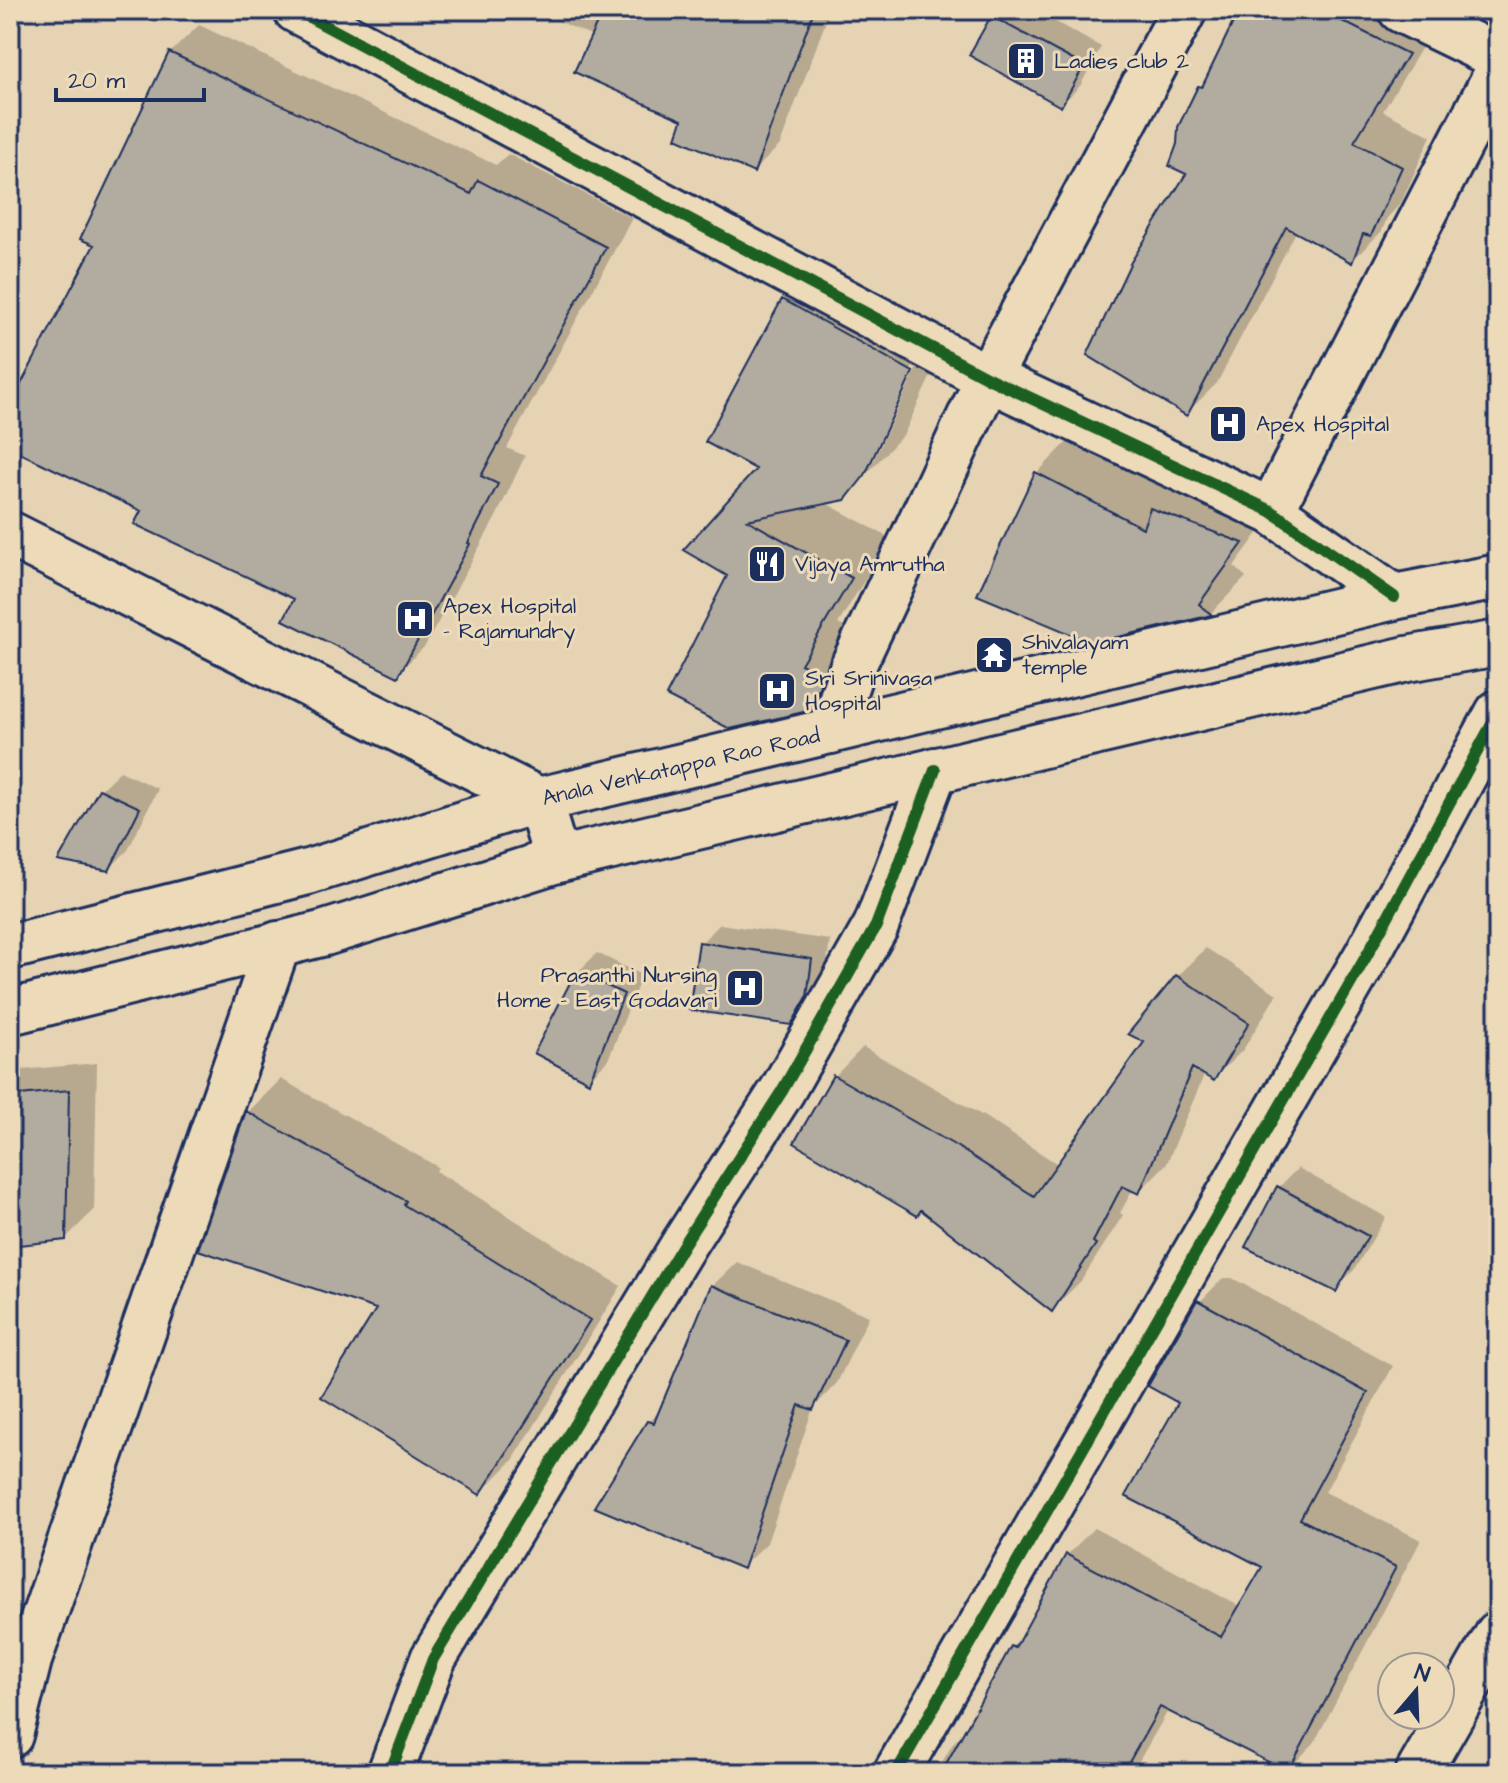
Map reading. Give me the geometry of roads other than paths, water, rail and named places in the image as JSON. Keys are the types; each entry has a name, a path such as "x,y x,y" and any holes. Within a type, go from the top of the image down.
{"street":[{"path":"296,10 988,378 1271,511 1394,597"},
{"path":"831,731 852,668 988,378 1184,10"},
{"path":"1401,10 1498,57"},
{"path":"1271,511 1498,71"},
{"path":"10,534 539,800 557,860"},
{"name":"Anala Venkatappa Rao Road","path":"10,947 308,872 539,800 1394,597 1498,577"},
{"path":"10,1012 325,933 557,860 1407,659 1498,643"},
{"path":"896,1773 1367,955 1498,713"},
{"path":"390,1773 433,1659 685,1242 782,1091 876,926 935,770"},
{"path":"10,1735 34,1645 278,944"},
{"path":"1418,1773 1498,1634"}],"place":[{"name":"Ladies club 2","path":"1026,61"},
{"name":"Apex Hospital","path":"1228,424"},
{"name":"Vijaya Amrutha","path":"767,564"},
{"name":"Apex Hospital - Rajamundry","path":"415,619"},
{"name":"Shivalayam temple","path":"994,655"},
{"name":"Sri Srinivasa Hospital","path":"777,691"},
{"name":"Prasanthi Nursing Home - East Godavari","path":"745,988"}]}
